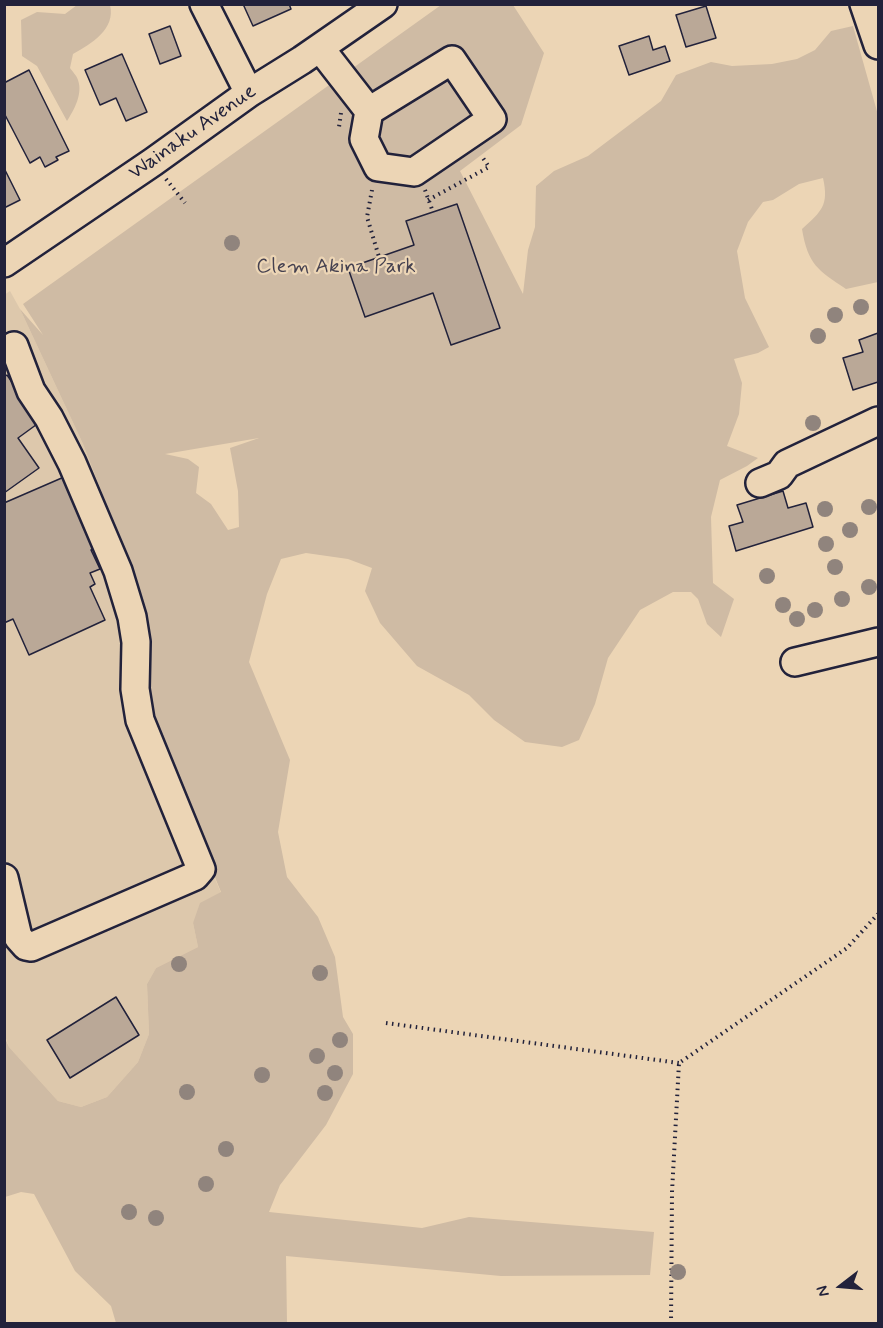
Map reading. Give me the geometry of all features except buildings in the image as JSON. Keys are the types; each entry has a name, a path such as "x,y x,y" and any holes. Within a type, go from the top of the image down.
{"street":[{"path":"204,4 249,93"},
{"name":"Wainaku Avenue","path":"4,263 153,162 249,93 383,4"},
{"path":"864,4 879,45"},
{"path":"320,48 369,111 364,139 378,167 414,172 492,119 452,60 369,111"},
{"path":"4,878 18,937 26,946 31,947 185,881 195,876 201,869 174,798 140,720 135,689 137,654 135,634 132,617 114,562 72,463 49,418 31,392 14,346"},
{"path":"760,483 779,475 787,464 879,421"},
{"path":"795,662 879,642"}],"path":[{"path":"341,112 339,127 346,126"},
{"path":"428,200 489,167 469,135"},
{"path":"366,183 372,189 367,217 379,257"},
{"path":"386,1023 679,1063 846,948 879,914"},
{"path":"671,1323 672,1181 679,1063"}],"shaded area":[{"path":"10,291 83,444 117,532 149,640 170,772 221,893 193,923 198,947 156,968 147,984 149,1034 138,1062 107,1097 81,1107 58,1101 9,1047 5,1036 4,295"}],"green space":[{"path":"77,5 110,5 111,14 106,28 100,35 73,54 70,68 77,78 79,96 67,121 37,66 22,56 21,20 37,12 65,14"},
{"name":"Clem Akina Park","path":"441,5 513,5 544,53 521,125 460,171 523,294 528,250 535,227 536,186 554,171 588,156 661,101 676,75 711,62 732,66 772,64 797,59 815,50 831,31 853,26 878,115 878,282 846,289 821,271 811,259 802,229 822,207 825,195 823,178 799,184 773,200 763,202 748,222 737,251 745,298 769,347 758,353 734,359 742,383 739,414 727,446 758,458 720,480 711,517 713,583 734,599 721,637 707,624 698,599 691,592 673,592 640,610 608,658 595,704 579,740 562,747 525,742 494,720 469,695 417,666 380,623 365,591 372,568 348,559 306,553 281,559 267,594 249,662 290,760 278,832 287,877 318,917 335,957 343,1017 353,1034 353,1074 326,1125 280,1185 269,1212 422,1228 469,1217 654,1232 650,1275 501,1276 286,1256 287,1323 116,1323 111,1306 75,1271 34,1194 21,1192 5,1197 4,1036 9,1047 58,1101 81,1107 107,1097 138,1062 149,1034 147,984 156,968 198,947 193,923 200,903 221,892 144,705 149,640 117,532 83,444 20,309 43,335 23,304","holes":["259,438 230,448 238,491 239,527 228,530 211,504 196,493 199,467 188,459 165,454"]}]}
